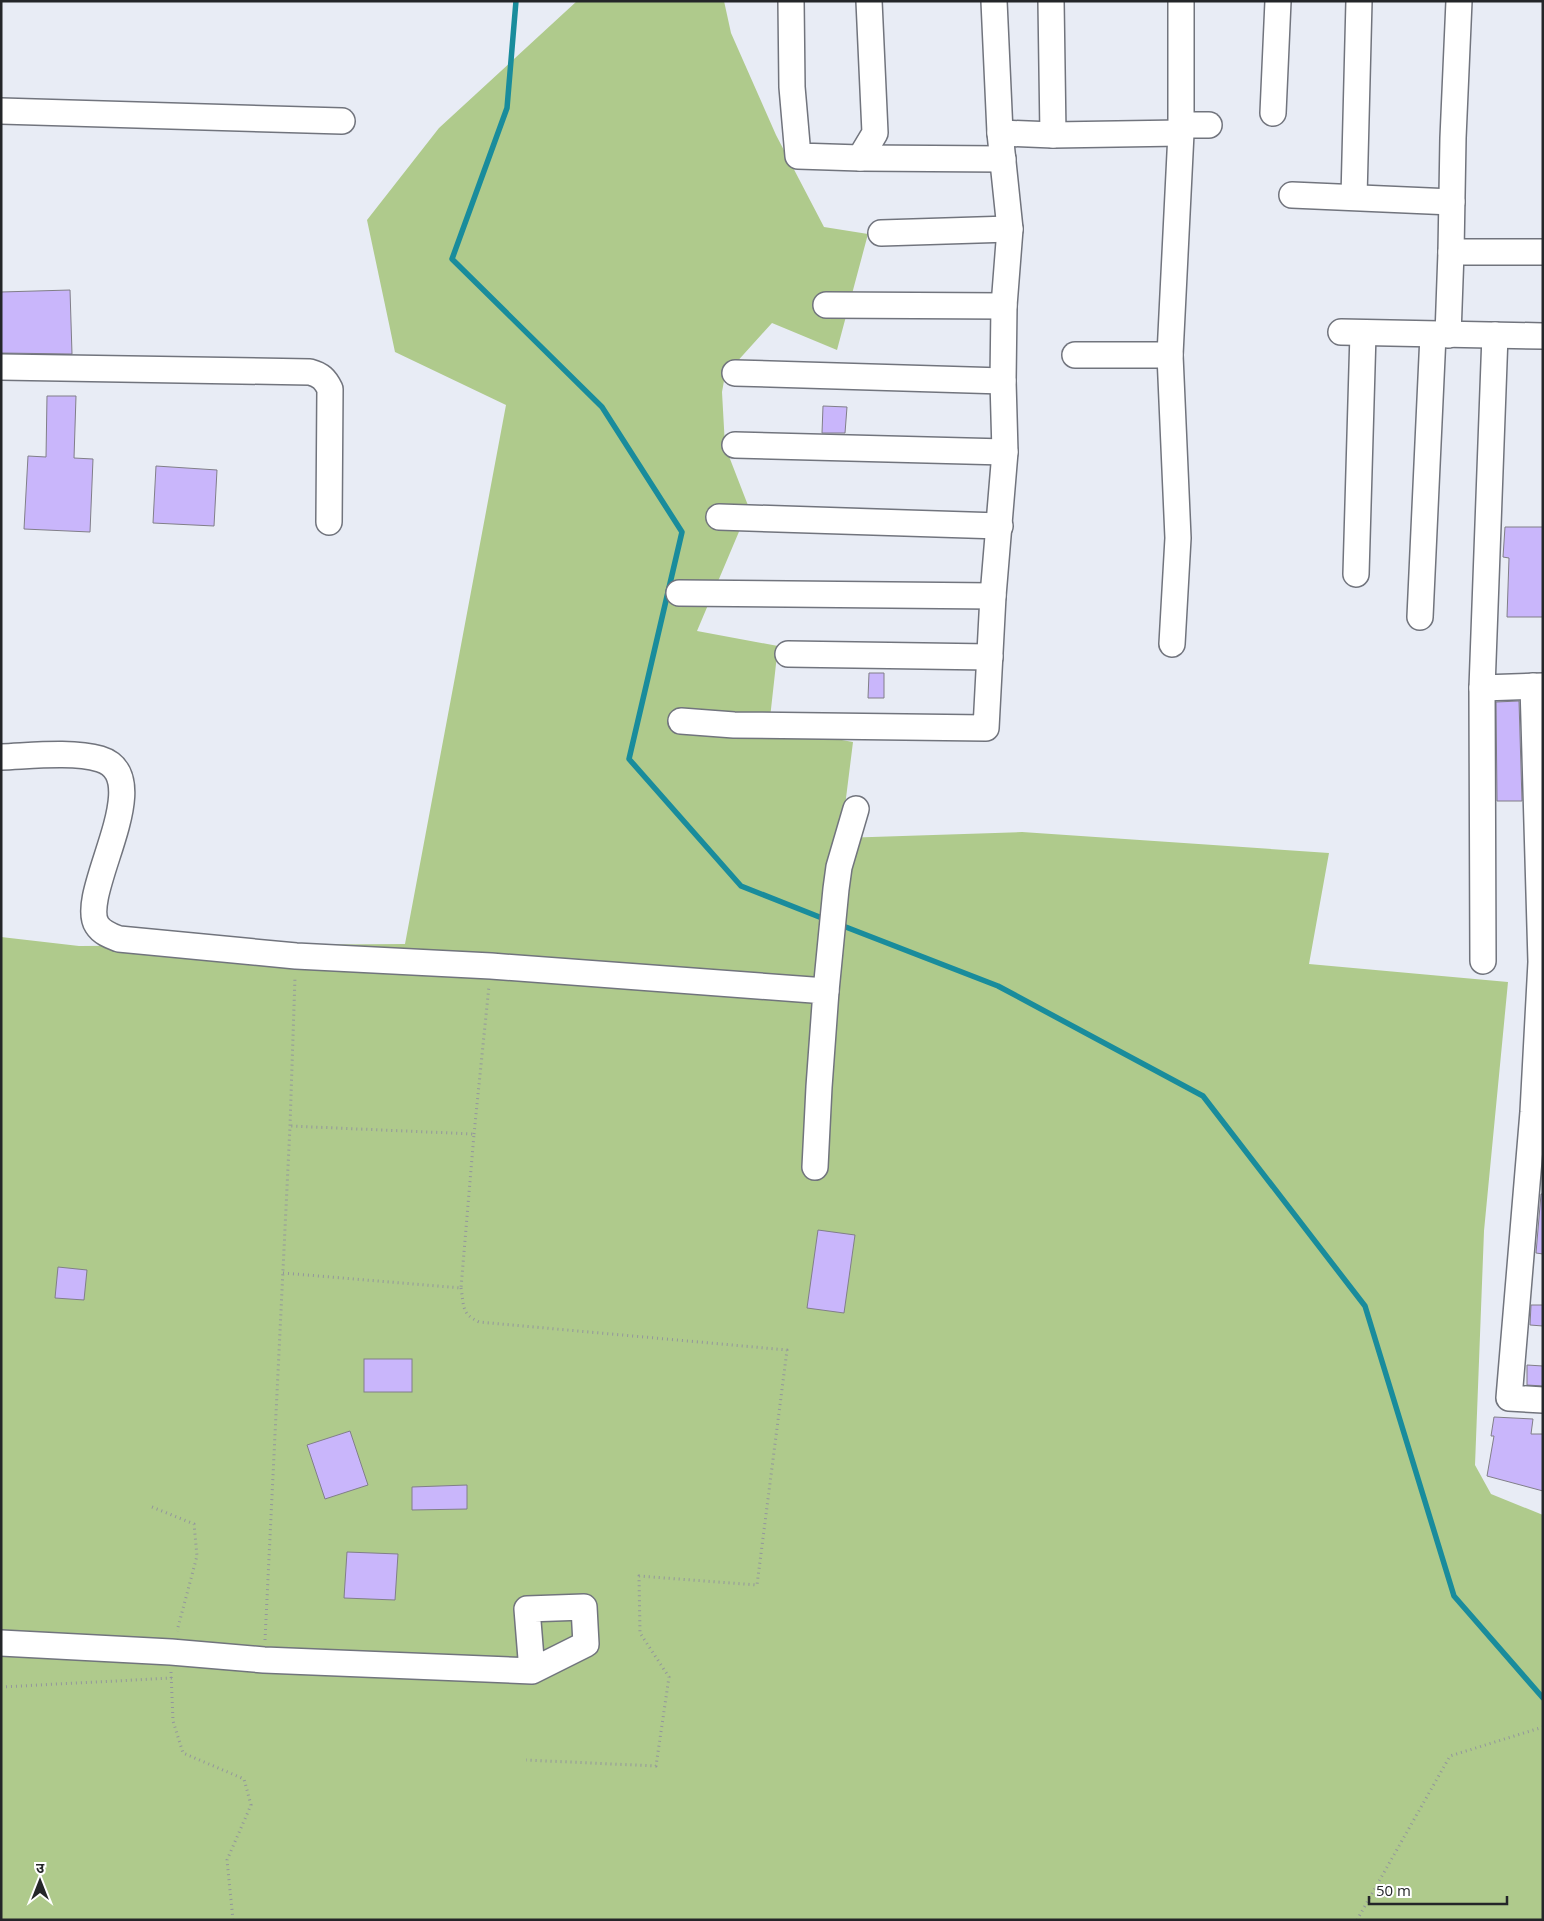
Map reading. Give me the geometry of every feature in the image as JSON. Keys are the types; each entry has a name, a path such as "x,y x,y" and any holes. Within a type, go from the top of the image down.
{"street":[{"path":"791,1 792,87 798,156 1003,160"},
{"path":"860,158 875,133 869,1"},
{"path":"681,721 734,725 986,728 993,596 1005,452 1003,382 1004,306 1010,229 1000,134 994,1"},
{"path":"1051,1 1053,135"},
{"path":"1172,644 1178,538 1170,355 1181,129 1181,1"},
{"path":"1273,113 1278,1"},
{"path":"1354,197 1359,1"},
{"path":"1420,617 1440,335 1452,252 1452,138 1459,1"},
{"path":"1,111 342,121"},
{"path":"1000,134 1053,135 1181,129 1209,125"},
{"path":"1292,195 1452,202"},
{"path":"881,233 1010,229"},
{"path":"1452,252 1543,252"},
{"path":"826,305 1004,306"},
{"path":"1356,574 1352,332 1543,336"},
{"path":"1483,961 1482,688 1495,335"},
{"path":"1075,356 1170,355"},
{"path":"1,367 310,372 320,375 330,389 329,522"},
{"path":"735,373 1003,382"},
{"path":"735,445 1005,452"},
{"path":"719,517 1000,526"},
{"path":"679,593 993,596"},
{"path":"788,654 990,657"},
{"path":"1482,688 1538,686 1542,978 1538,1112 1532,1255 1509,1398 1543,1400"},
{"path":"1,757 81,755 102,759 115,770 122,784 120,814 95,899 94,915 97,924 105,933 119,939 296,956 491,966 826,991"},
{"path":"815,1167 818,1087 836,889 839,867 856,809"},
{"path":"1,1644 171,1652 264,1660 532,1671"}],"path":[{"path":"264,1660 290,1126 296,956"},
{"path":"491,966 461,1288 465,1311 470,1318 479,1322 788,1350 757,1585 639,1576 640,1633 669,1677 656,1766 526,1760"},
{"path":"290,1126 474,1134"},
{"path":"283,1273 461,1288"},
{"path":"152,1507 194,1524 197,1556 171,1652 173,1721 183,1753 244,1779 251,1805 227,1860 233,1920"},
{"path":"1,1687 172,1678"},
{"path":"1357,1920 1450,1756 1543,1727"}],"green space":[{"path":"577,1 724,1 731,33 776,135 824,227 868,234 837,350 772,323 725,375 722,392 725,446 749,508 697,631 778,646 769,727 853,742 841,838 1022,832 1329,853 1309,964 1508,982 1484,1231 1475,1465 1491,1494 1543,1515 1543,1920 1,1920 1,937 79,946 405,944 506,405 395,352 367,220 439,128"}],"building":[{"path":"70,290 72,354 1,353 1,292"},
{"path":"47,396 76,396 74,458 93,459 90,532 24,529 28,456 46,457"},
{"path":"823,406 847,407 845,433 822,433"},
{"path":"156,466 217,470 214,526 153,523"},
{"path":"1505,527 1543,527 1543,617 1507,617 1509,558 1503,557"},
{"path":"869,673 884,673 884,698 868,698"},
{"path":"1519,701 1522,801 1497,801 1496,702"},
{"path":"1541,1194 1543,1194 1543,1254 1536,1253"},
{"path":"818,1230 855,1235 844,1313 807,1308"},
{"path":"58,1267 87,1270 84,1300 55,1298"},
{"path":"1531,1305 1543,1305 1543,1326 1530,1325"},
{"path":"364,1359 412,1359 412,1392 364,1392"},
{"path":"1527,1365 1543,1366 1543,1386 1527,1385"},
{"path":"1494,1417 1533,1419 1531,1434 1543,1434 1543,1491 1487,1476 1494,1436 1491,1436"},
{"path":"350,1431 368,1485 325,1499 307,1445"},
{"path":"467,1485 467,1509 412,1510 412,1487"},
{"path":"347,1552 398,1554 395,1600 344,1598"}],"waterway":[{"path":"516,1 507,108 452,259 602,407 682,532 629,759 741,886 827,920"},
{"path":"838,924 998,986 1203,1096 1365,1306 1454,1596 1543,1698"}]}
